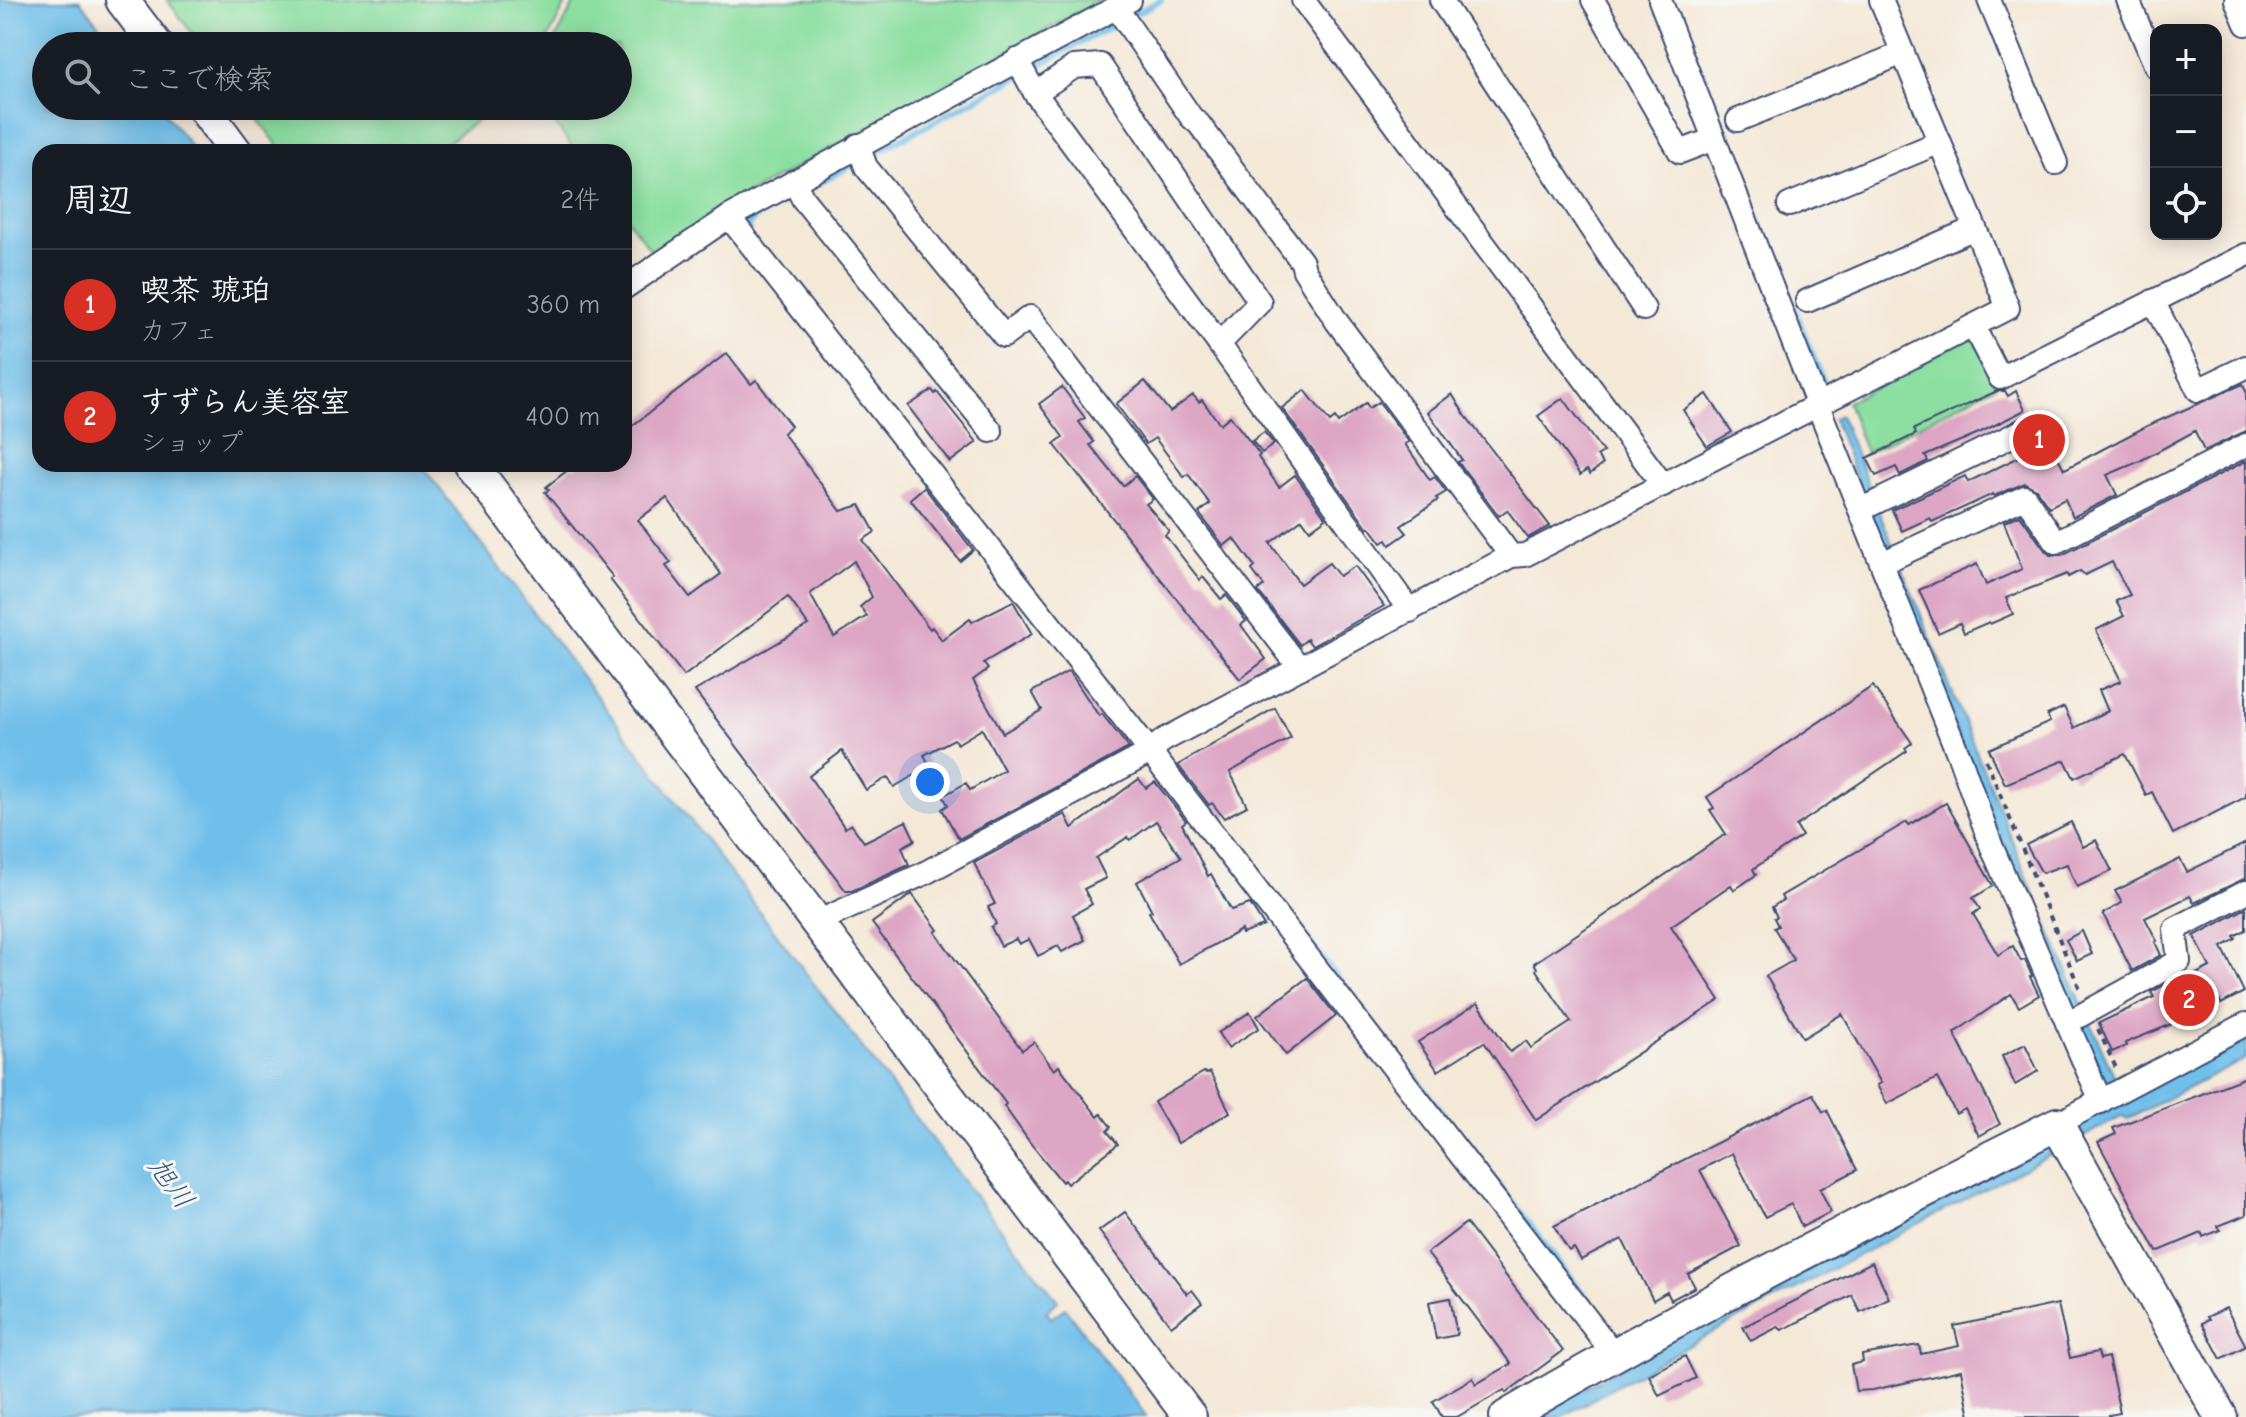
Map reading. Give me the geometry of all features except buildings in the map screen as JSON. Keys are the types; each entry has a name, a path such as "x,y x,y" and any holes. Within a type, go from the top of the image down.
{"street":[{"path":"122,0 146,32"},
{"path":"1303,0 1663,485"},
{"path":"1441,0 1644,309"},
{"path":"1593,0 1680,152 1714,139"},
{"path":"1660,0 1714,139 1827,401 1889,560 1991,845 2111,1096"},
{"path":"815,923 923,874 1511,556 1525,555 2008,308 1881,0"},
{"path":"1989,0 2056,163"},
{"path":"2128,0 2150,53"},
{"path":"2236,0 2246,24"},
{"path":"632,283 729,217 798,189 1025,74 1067,52 1124,11 1191,117 1302,262 1337,322 1511,556"},
{"path":"1025,74 1067,52 1100,65 1260,302 1219,344"},
{"path":"1738,120 1903,53"},
{"path":"1025,74 1410,611"},
{"path":"212,120 230,144"},
{"path":"1789,205 1940,142"},
{"path":"862,155 1004,336 1030,317 1300,668"},
{"path":"798,189 991,431"},
{"path":"729,217 1156,746 1613,1353"},
{"path":"1807,301 1975,228"},
{"path":"1973,326 2000,378 2246,255"},
{"path":"2153,301 2198,390 2246,367"},
{"path":"1868,507 2036,424"},
{"path":"1889,560 2025,497 2056,542 2246,445"},
{"path":"477,472 1190,1417"},
{"path":"2076,1019 2179,961 2175,929 2246,892"},
{"path":"1506,1417 1613,1353 1756,1277 2246,1024"},
{"path":"2057,1124 2221,1417"}],"green space":[{"path":"167,0 568,0 551,32 191,32"},
{"path":"576,0 1101,0 720,209 653,253 632,225 632,144 570,144 552,120 632,120 632,32 559,32"},
{"path":"259,120 477,120 446,144 277,144"},
{"path":"1973,336 1996,385 1866,453 1847,402"}],"water":[{"name":"旭川","path":"0,0 80,0 104,32 32,32 32,120 171,120 189,144 32,144 32,472 427,472 967,1186 1058,1301 1046,1312 1051,1318 1065,1308 1147,1417 0,1417"},
{"path":"1840,415 2044,919 2125,1100 2246,1033 2246,1059 2127,1119 2123,1116 1702,1338 1561,1417 1533,1417 1698,1324 2116,1104 2039,936 1968,764 1833,419"}],"waterway":[{"path":"1029,70 1161,0"},
{"path":"749,229 746,226 759,215 1019,76"},
{"path":"1741,177 1828,393"},
{"path":"1293,920 1612,1331"}],"place":[{"name":"喫茶 琥珀","path":"2039,440"},
{"name":"すずらん美容室","path":"2189,1000"}]}
